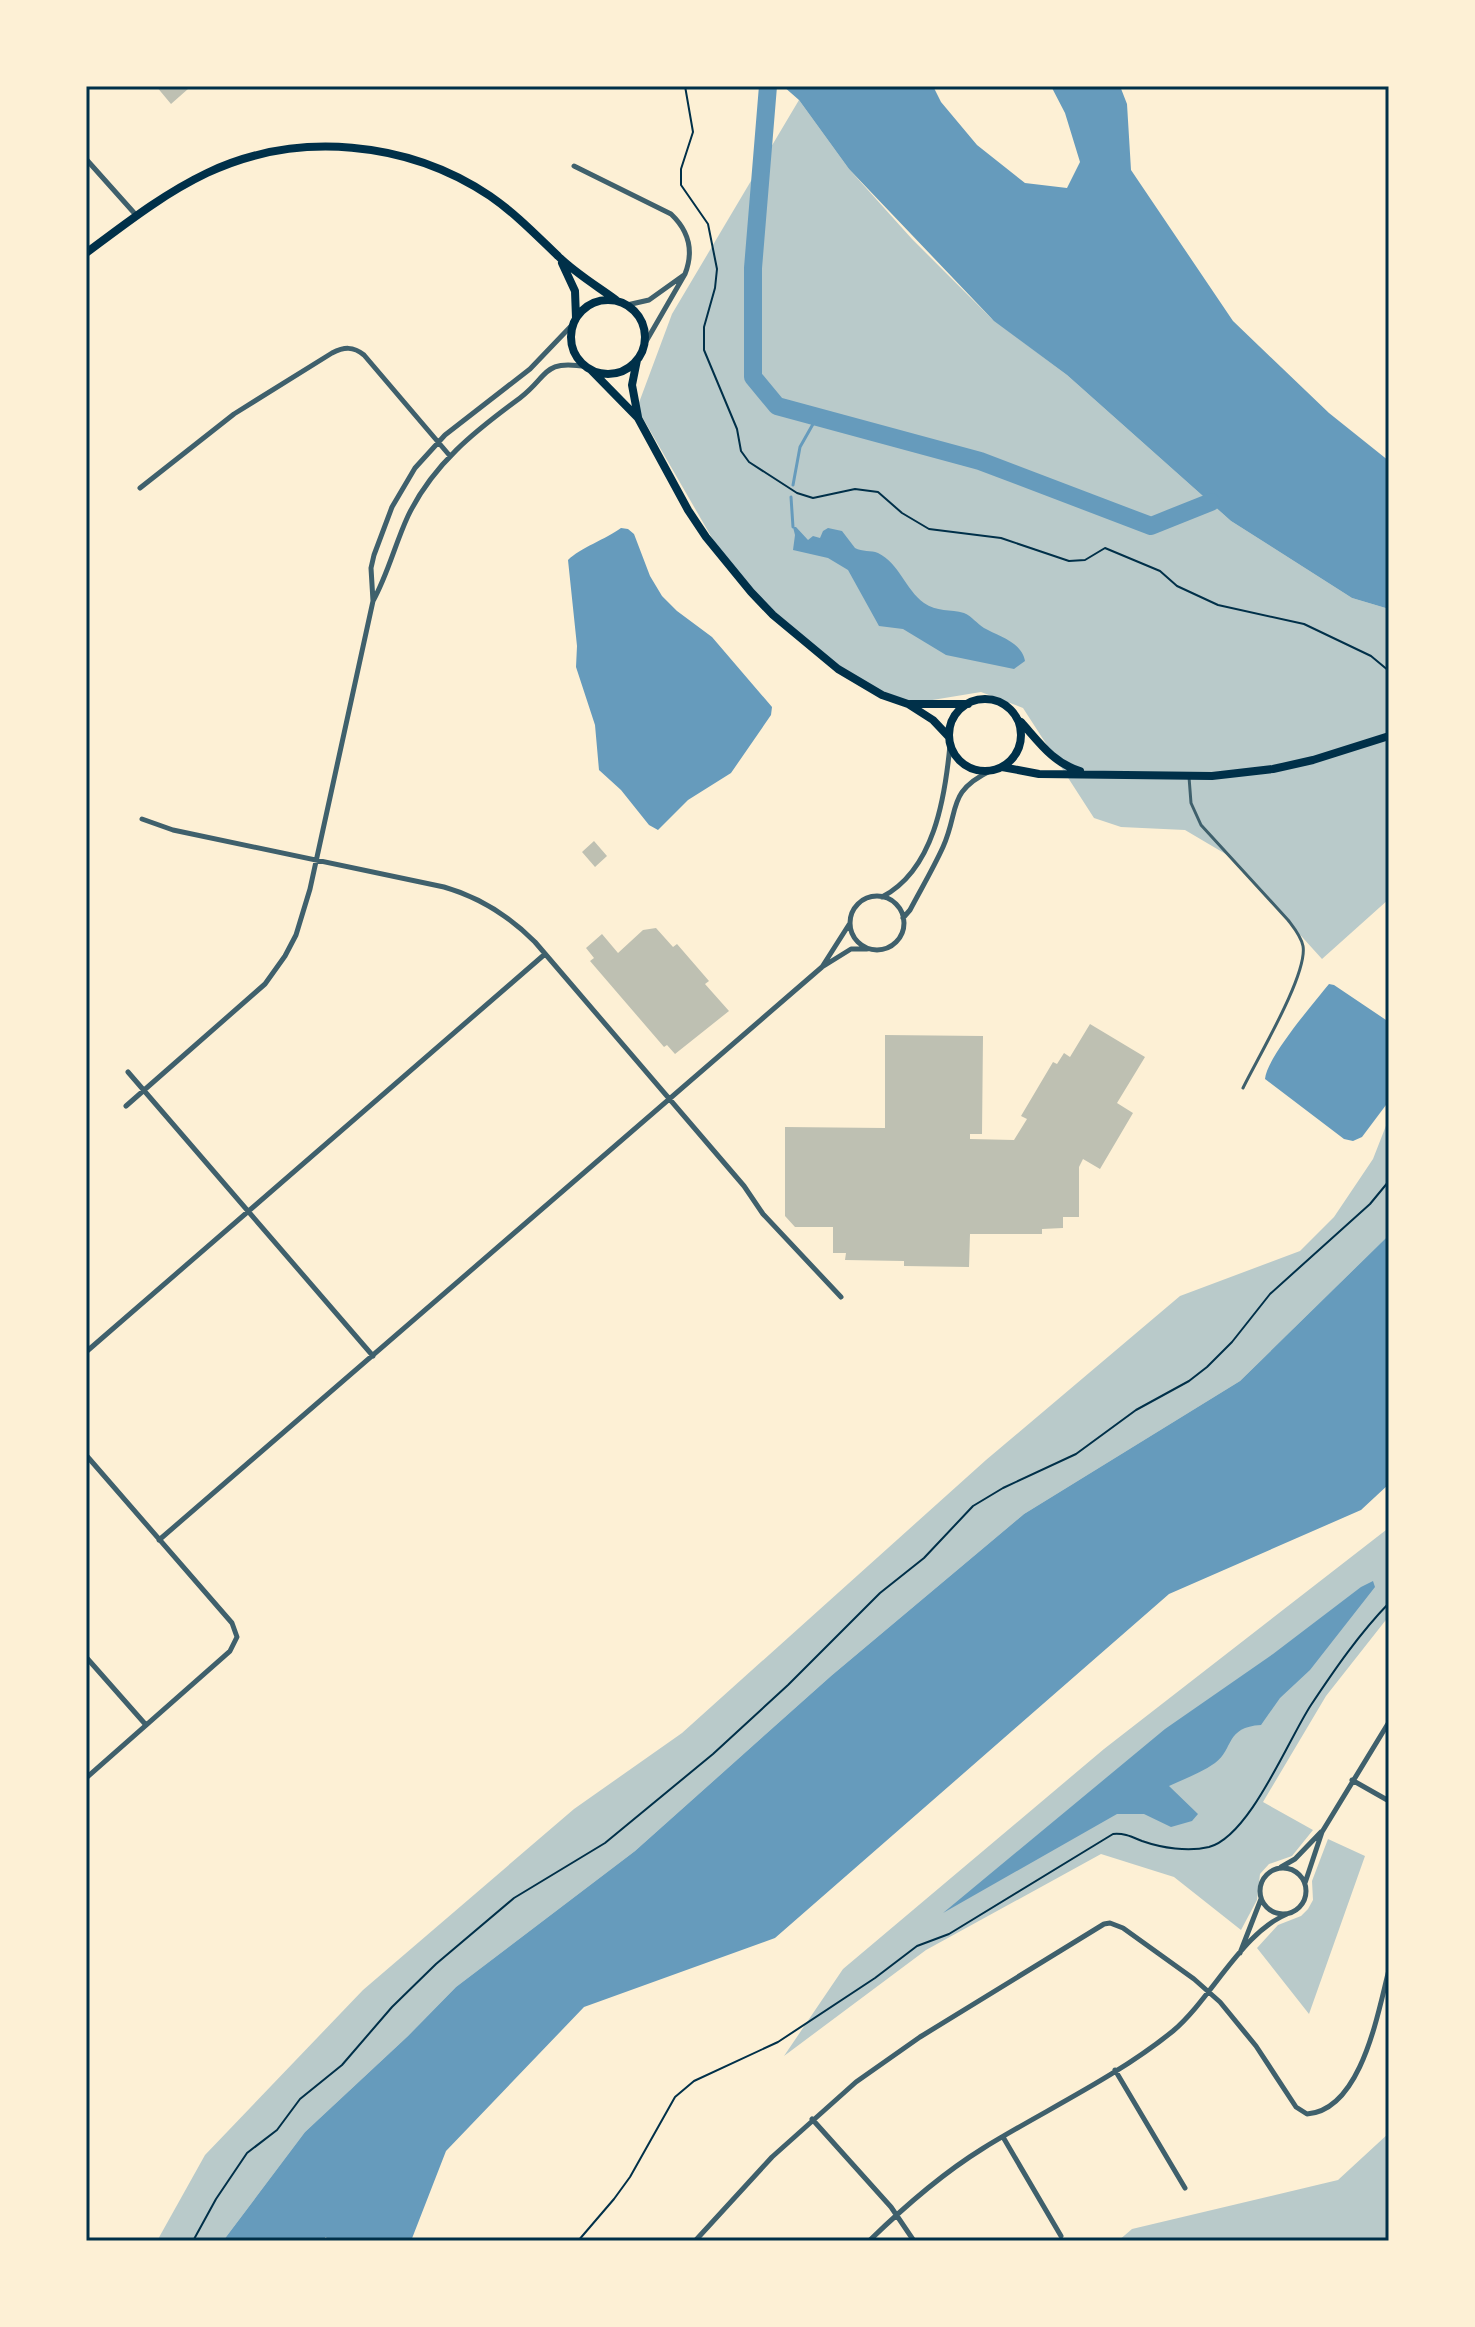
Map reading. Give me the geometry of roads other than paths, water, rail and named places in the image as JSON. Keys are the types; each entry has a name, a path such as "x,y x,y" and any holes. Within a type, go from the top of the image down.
{"main road":[{"path":"86,253 136,215 187,183 236,161 303,147 374,150 431,166 477,188 520,218 560,258 627,305 643,322 644,345 632,385 638,418"},
{"path":"560,258 575,291 575,321 571,336 573,348 638,418 688,510 751,592 790,630 838,669 933,720 950,741 959,760 969,767 992,770 1002,767 1039,774 1189,777 1273,769 1389,736"},
{"path":"575,321 593,303 605,299 616,300"},
{"path":"589,368 616,373 638,359"},
{"path":"950,741 953,719 969,704 979,700 999,702 1059,761 1093,775"},
{"path":"908,704 969,704"},
{"path":"1002,767 1018,749 1021,727 1015,715"}],"street":[{"path":"86,159 136,215"},
{"path":"574,166 664,210 680,223 689,242 691,253 685,274 644,345"},
{"path":"627,305 649,300 685,274"},
{"path":"373,601 371,568 386,520 408,480 438,442 470,413 530,369 575,321"},
{"path":"140,488 234,414 345,348 352,348 364,355 450,456"},
{"path":"126,1106 251,997 274,973 296,935 316,859 373,601 388,573 409,513 431,478 450,456 528,391 546,370 567,364 589,368"},
{"path":"882,897 902,885 914,871 928,844 939,810 950,741"},
{"path":"903,918 942,849 961,793 971,782 992,770"},
{"path":"142,819 162,827 444,887 468,895 507,918 545,954 744,1186 763,1214 841,1297"},
{"path":"159,1540 822,967 851,949 886,948 894,944 902,932 903,918 896,904 882,897 861,901 822,967"},
{"path":"850,922 854,937 868,949"},
{"path":"86,1352 545,954"},
{"path":"128,1072 373,1356"},
{"path":"86,1455 232,1623 237,1637 230,1651 86,1778"},
{"path":"86,1657 146,1725"},
{"path":"869,2241 945,2175 1115,2070 1176,2028 1268,1924 1303,1904 1305,1883 1322,1832 1389,1722"},
{"path":"1352,1780 1389,1801"},
{"path":"1239,1955 1261,1898 1261,1884 1269,1872 1295,1859 1322,1832"},
{"path":"1276,1868 1297,1872 1305,1883"},
{"path":"1261,1898 1270,1910 1284,1914 1292,1912"},
{"path":"695,2241 756,2173 856,2082 909,2044 1104,1924 1123,1928 1210,1992 1248,2035 1296,2107 1311,2114 1321,2111 1341,2095 1362,2066 1389,1970"},
{"path":"1115,2070 1185,2188"},
{"path":"812,2119 897,2214 914,2241"},
{"path":"1003,2137 1061,2236"}],"lane":[{"path":"1189,777 1191,803 1201,825 1288,920 1298,932 1303,945 1299,975 1243,1088"}],"water":[{"path":"783,86 933,86 941,102 977,145 1025,183 1067,188 1080,162 1065,113 1051,86 1120,86 1127,104 1131,170 1233,321 1329,413 1389,461 1389,609 1352,598 1231,521 1067,375 994,321 849,169 799,100"},
{"path":"793,527 808,540 813,536 820,538 828,528 842,531 855,548 886,558 924,603 967,615 1014,644 1025,661 1014,669 946,655 903,629 879,626 848,570 828,558 793,550"},
{"path":"621,528 634,534 650,576 662,596 712,637 772,707 771,715 731,773 688,800 658,830 649,825 621,790 599,770 595,725 576,667 577,646 568,560"},
{"path":"1329,984 1389,1022 1389,1101 1362,1137 1353,1141 1344,1139 1265,1079 1282,1045"},
{"path":"1389,1235 1389,1484 1361,1510 1169,1594 775,1938 584,2007 446,2151 411,2241 328,2241 326,2237 321,2241 223,2241 305,2132 456,1987 635,1851 831,1676 1024,1514 1240,1381"},
{"path":"1373,1581 1375,1587 1310,1670 1280,1698 1261,1725 1241,1730 1215,1763 1169,1786 1198,1814 1192,1821 1171,1827 1144,1814 1117,1814 943,1913 1165,1729"}],"waterway":[{"path":"768,86 753,268 753,377 777,406 980,461 1151,526 1211,502"},
{"path":"793,485 800,447 817,417"},
{"path":"791,497 793,527"}]}
